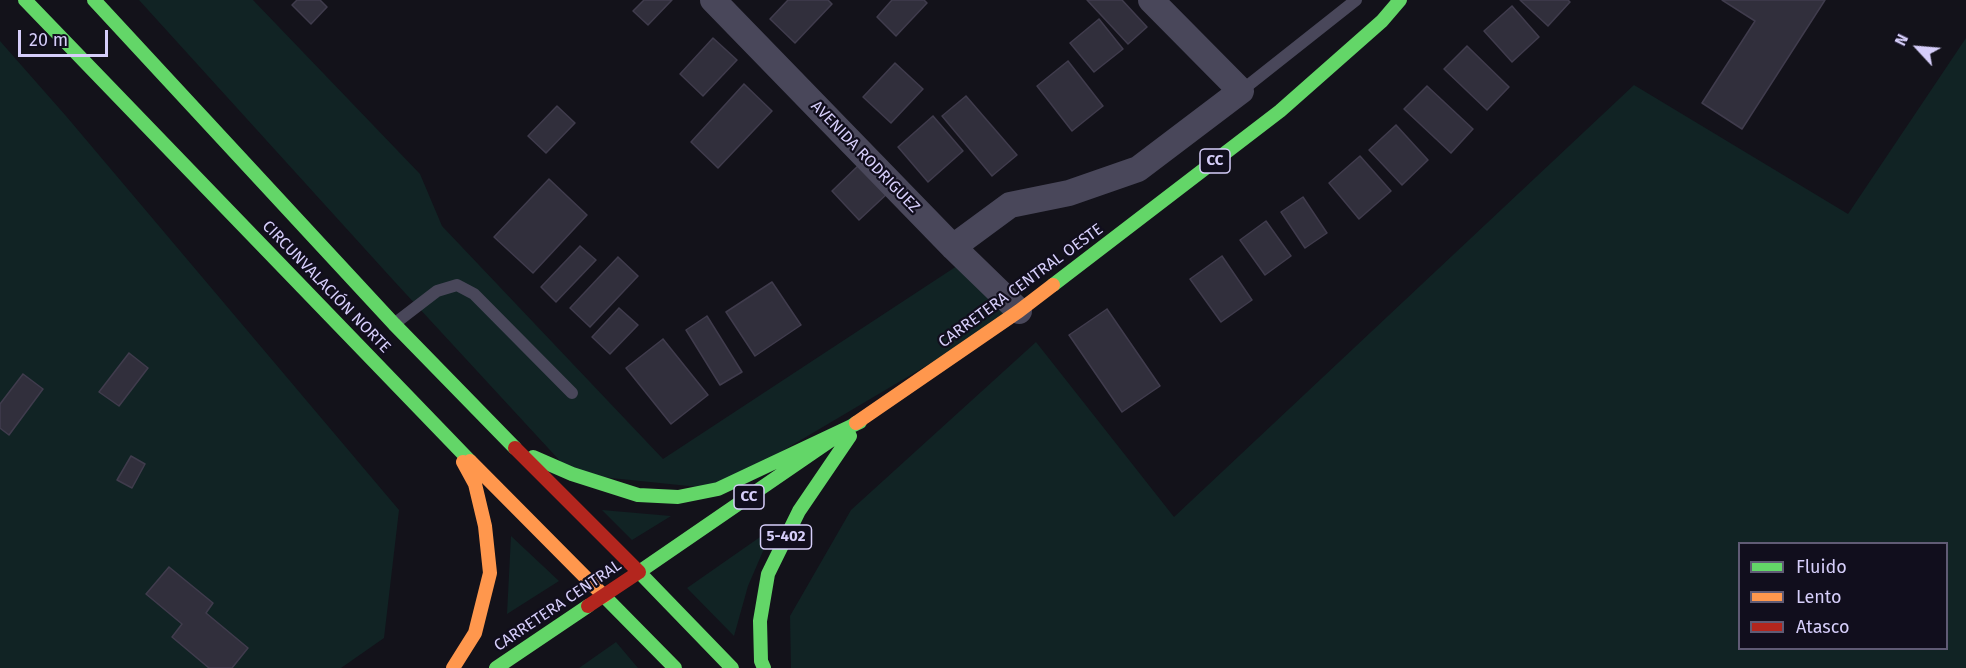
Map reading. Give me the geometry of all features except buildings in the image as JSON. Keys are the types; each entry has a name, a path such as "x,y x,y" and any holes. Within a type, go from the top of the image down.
{"main road":[{"name":"CIRCUNVALACIÓN NORTE","path":"25,0 453,444 675,668"},
{"name":"CIRCUNVALACIÓN NORTE","path":"94,0 394,324 732,668"},
{"name":"CARRETERA CENTRAL OESTE","path":"639,572 1019,311 1280,111 1382,21 1400,0"},
{"path":"500,434 537,459 572,474 638,495 678,497 718,489 860,422"},
{"name":"5-402","path":"764,668 760,661 760,621 768,574 799,511 860,422"},
{"path":"453,444 475,484 485,526 490,573 475,633 453,668"},
{"name":"CARRETERA CENTRAL","path":"496,668 639,572"}],"street":[{"name":"AVENIDA RODRIGUEZ","path":"713,0 953,247 1019,311"},
{"path":"953,247 1010,205 1069,193 1138,169 1241,91 1151,0"}],"lane":[{"path":"1241,91 1356,0"},
{"path":"394,324 438,291 457,285 474,294 572,393"}],"shaded area":[{"path":"139,0 253,0 420,174 442,226 663,459 966,260 1019,311 718,489 572,474"},
{"path":"1966,38 1966,668 791,668 790,616 851,510 1036,342 1174,517 1634,85 1848,214"},
{"path":"0,41 399,510 384,638 341,668 0,668"},
{"path":"602,510 671,516 632,540"},
{"path":"773,528 748,586 734,636 687,588"},
{"path":"511,536 559,581 507,614"},
{"path":"616,642 638,668 579,668"}],"traffic: fast":[{"path":"25,0 470,461"},
{"path":"94,0 394,324 515,448"},
{"path":"1053,285 1280,111 1382,21 1400,0"},
{"path":"533,457 572,474 638,495 678,497 718,489 860,422"},
{"path":"732,668 639,572 856,423"},
{"path":"764,668 761,661 760,621 768,574 799,511 850,436"},
{"path":"604,596 675,668"},
{"path":"496,668 588,606"}],"traffic: slow":[{"path":"856,423 1053,285"},
{"path":"470,461 604,596"},
{"path":"453,668 475,633 490,573 485,526 475,484 463,462"}],"traffic: jam":[{"path":"515,448 639,572 588,606"}]}
